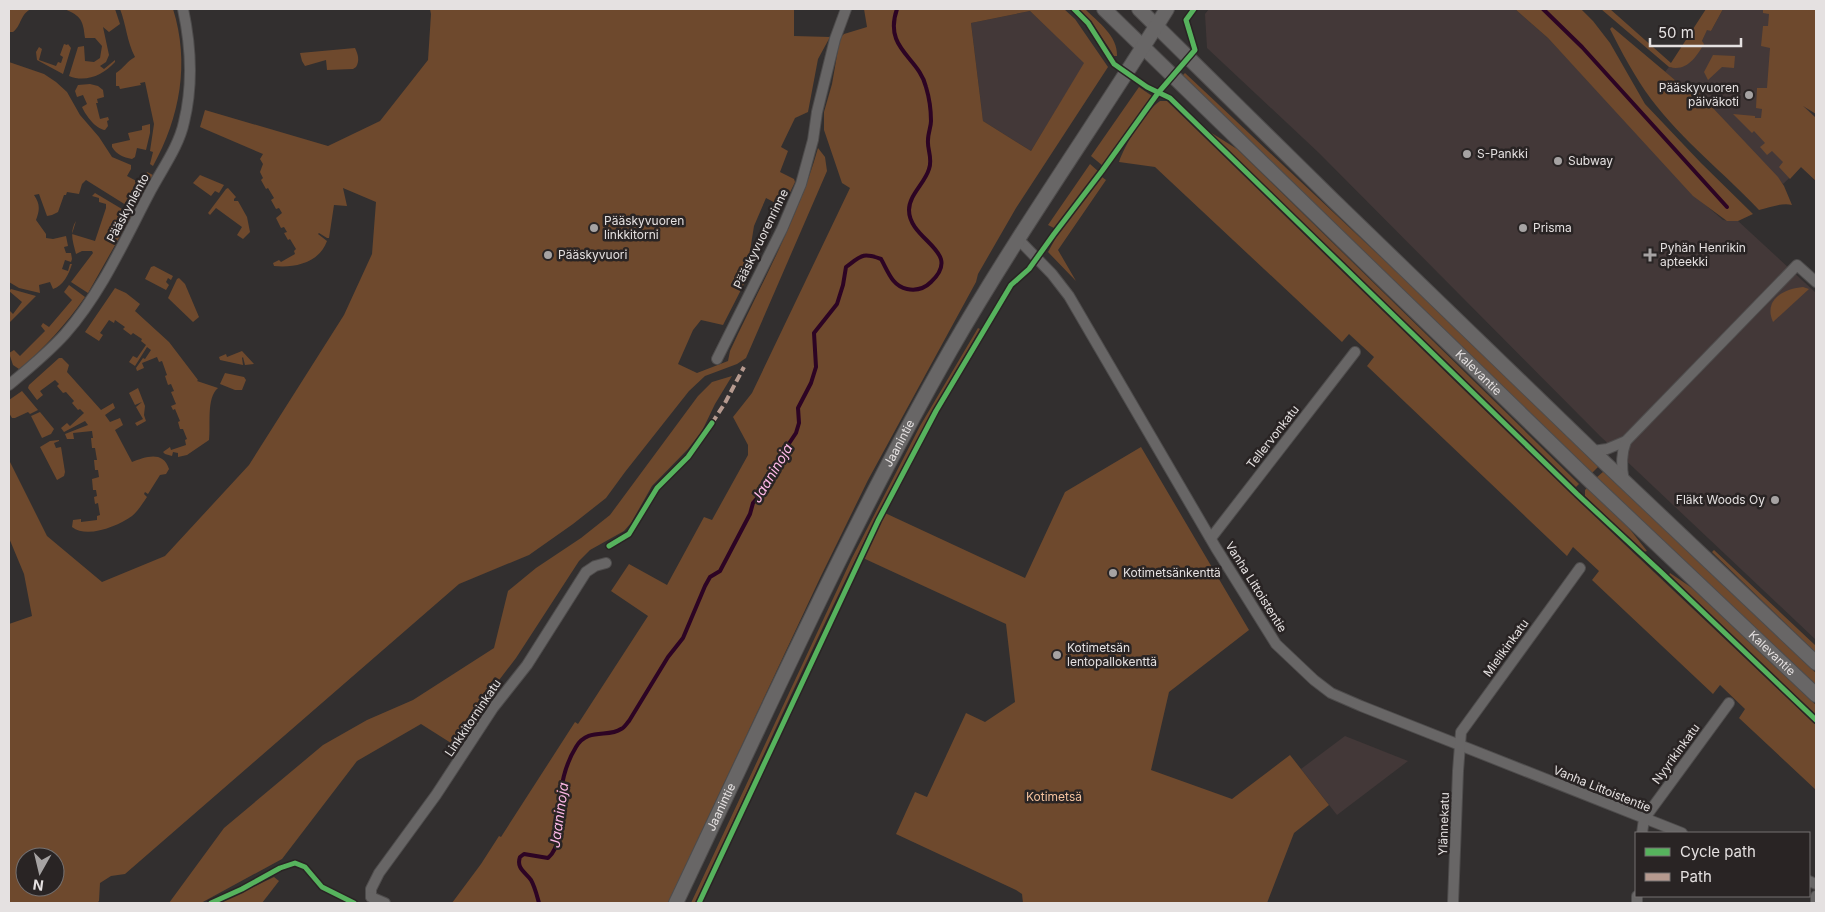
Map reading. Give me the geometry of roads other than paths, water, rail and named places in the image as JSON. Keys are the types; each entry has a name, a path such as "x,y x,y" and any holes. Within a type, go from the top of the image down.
{"main road":[{"name":"Kalevantie","path":"1104,9 1590,481 1816,695"},
{"name":"Kalevantie","path":"1138,9 1624,481 1816,663"},
{"name":"Jaanintie","path":"676,903 877,484 951,350 1167,9"}],"street":[{"name":"Pääskynlento","path":"9,385 65,334 86,305 114,261 172,150 184,124 188,100 190,54 188,31 183,9"},
{"name":"Pääskyvuorenrinne","path":"717,359 782,229 801,184 815,134 818,112 836,39 846,9"},
{"name":"Vanha Littoistentie","path":"1019,240 1052,274 1069,296 1211,538 1276,644 1314,680 1331,693 1679,832"},
{"path":"1593,451 1607,449 1626,441 1797,265 1816,282"},
{"name":"Tellervonkatu","path":"1211,538 1355,352"},
{"path":"1624,481 1622,462 1626,441"},
{"name":"Linkkitorninkatu","path":"369,900 371,889 378,873 436,795 493,708 527,664 586,572 595,566 606,563"},
{"name":"Mielikinkatu","path":"1460,745 1462,732 1580,568"},
{"name":"Nyyrikinkatu","path":"1644,819 1729,703"},
{"name":"Ylännekatu","path":"1453,903 1460,745"},
{"path":"1642,832 1644,819"},
{"path":"1816,896 1816,903"},
{"path":"369,900 385,903"}],"waterway":[{"name":"Jaaninoja","path":"539,903 531,880 520,867 520,857 524,854 548,858 553,852 559,836 563,780 568,763 576,747 586,737 616,732 624,727 668,657 683,638 705,586 710,577 720,571 750,514 753,503 765,489 782,454 796,433 799,423 798,408 811,383 816,367 814,333 837,304 846,267 862,256 881,259 898,285 914,290 926,286 940,271 941,262 939,254 917,230 911,221 909,210 912,199 927,174 930,165 928,135 931,117 928,95 922,77 898,43 895,34 894,23 897,9"},
{"path":"1543,9 1582,47 1727,207"}],"place":[{"name":"Pääskyvuoren päiväkoti","path":"1749,95"},
{"name":"S-Pankki","path":"1467,154"},
{"name":"Subway","path":"1558,161"},
{"name":"Pääskyvuoren linkkitorni","path":"594,228"},
{"name":"Prisma","path":"1523,228"},
{"name":"Pääskyvuori","path":"548,255"},
{"name":"Pyhän Henrikin apteekki","path":"1650,255"},
{"name":"Fläkt Woods Oy","path":"1775,500"},
{"name":"Kotimetsänkenttä","path":"1113,573"},
{"name":"Kotimetsän lentopallokenttä","path":"1057,655"}],"park label":[{"name":"Kotimetsä","path":"1054,797"}]}
